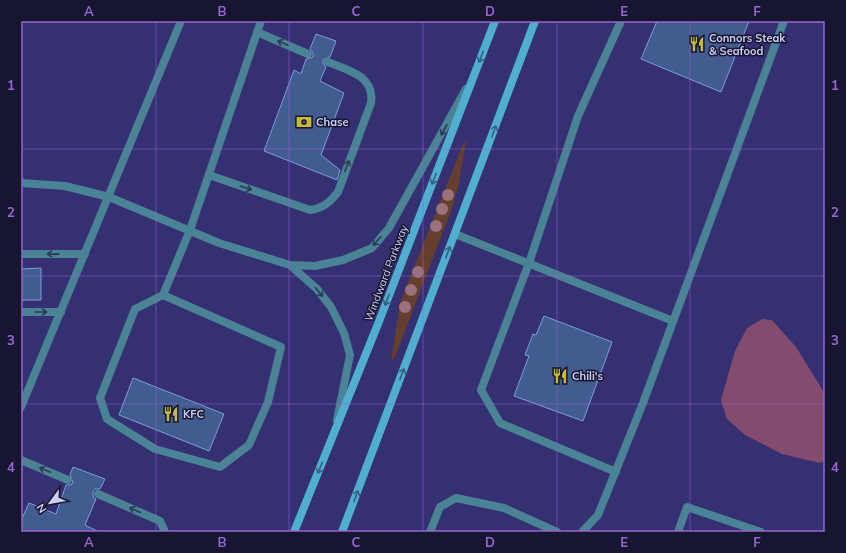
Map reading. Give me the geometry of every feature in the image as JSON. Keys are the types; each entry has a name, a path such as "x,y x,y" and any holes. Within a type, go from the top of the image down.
{"main road":[{"name":"Windward Parkway","path":"294,532 495,21"},
{"path":"342,532 535,21"}],"lane":[{"path":"21,407 181,21"},
{"path":"163,295 281,347 268,402 249,445 220,467 155,449 107,419 100,398 135,309 163,295 190,230 261,21"},
{"path":"616,472 500,423 481,390 529,263 578,116 621,21"},
{"path":"582,532 598,515 616,472 674,321 784,21"},
{"path":"257,32 308,54"},
{"path":"209,175 310,210 321,208 330,202 338,192 371,103 373,93 369,85 357,73 328,62"},
{"path":"21,183 65,186 109,197 219,243 290,265 315,266 343,260 372,248 389,228 476,71"},
{"path":"455,234 674,321"},
{"path":"21,254 85,254"},
{"path":"290,265 317,289 330,307 344,333 350,355 334,432"},
{"path":"21,312 61,312"},
{"path":"21,460 68,480"},
{"path":"98,494 160,521 164,532"},
{"path":"430,532 440,507 456,498 504,508 557,532"},
{"path":"678,532 687,507 761,532"}],"shaded area":[{"path":"21,21 825,21 825,532 21,532"},
{"path":"466,141 458,188 451,211 395,357 391,361 400,303 463,144"},
{"path":"762,319 772,320 796,347 825,394 825,460 820,463 782,454 745,435 727,419 721,400 735,351 747,328"}],"building":[{"path":"657,21 749,21 721,92 641,59"},
{"name":"Chase","path":"316,34 336,41 330,57 323,60 326,67 320,81 344,93 321,155 340,170 337,180 264,151 294,70 301,74 306,59 313,57 313,53 310,49"},
{"path":"41,268 41,300 21,300 21,269"},
{"name":"Chili's","path":"544,316 612,342 583,421 514,396 529,356 525,355 533,334 536,335"},
{"name":"KFC","path":"133,378 224,414 209,451 119,415"},
{"path":"73,467 105,479 100,489 95,489 93,492 93,497 96,499 85,525 99,532 21,532 21,521 29,503 56,514 66,485 71,485 73,482 70,475"}],"place":[{"name":"Connors Steak & Seafood","path":"697,44"},
{"name":"Chase","path":"304,122"},
{"name":"Chili's","path":"560,376"},
{"name":"KFC","path":"171,414"}]}
